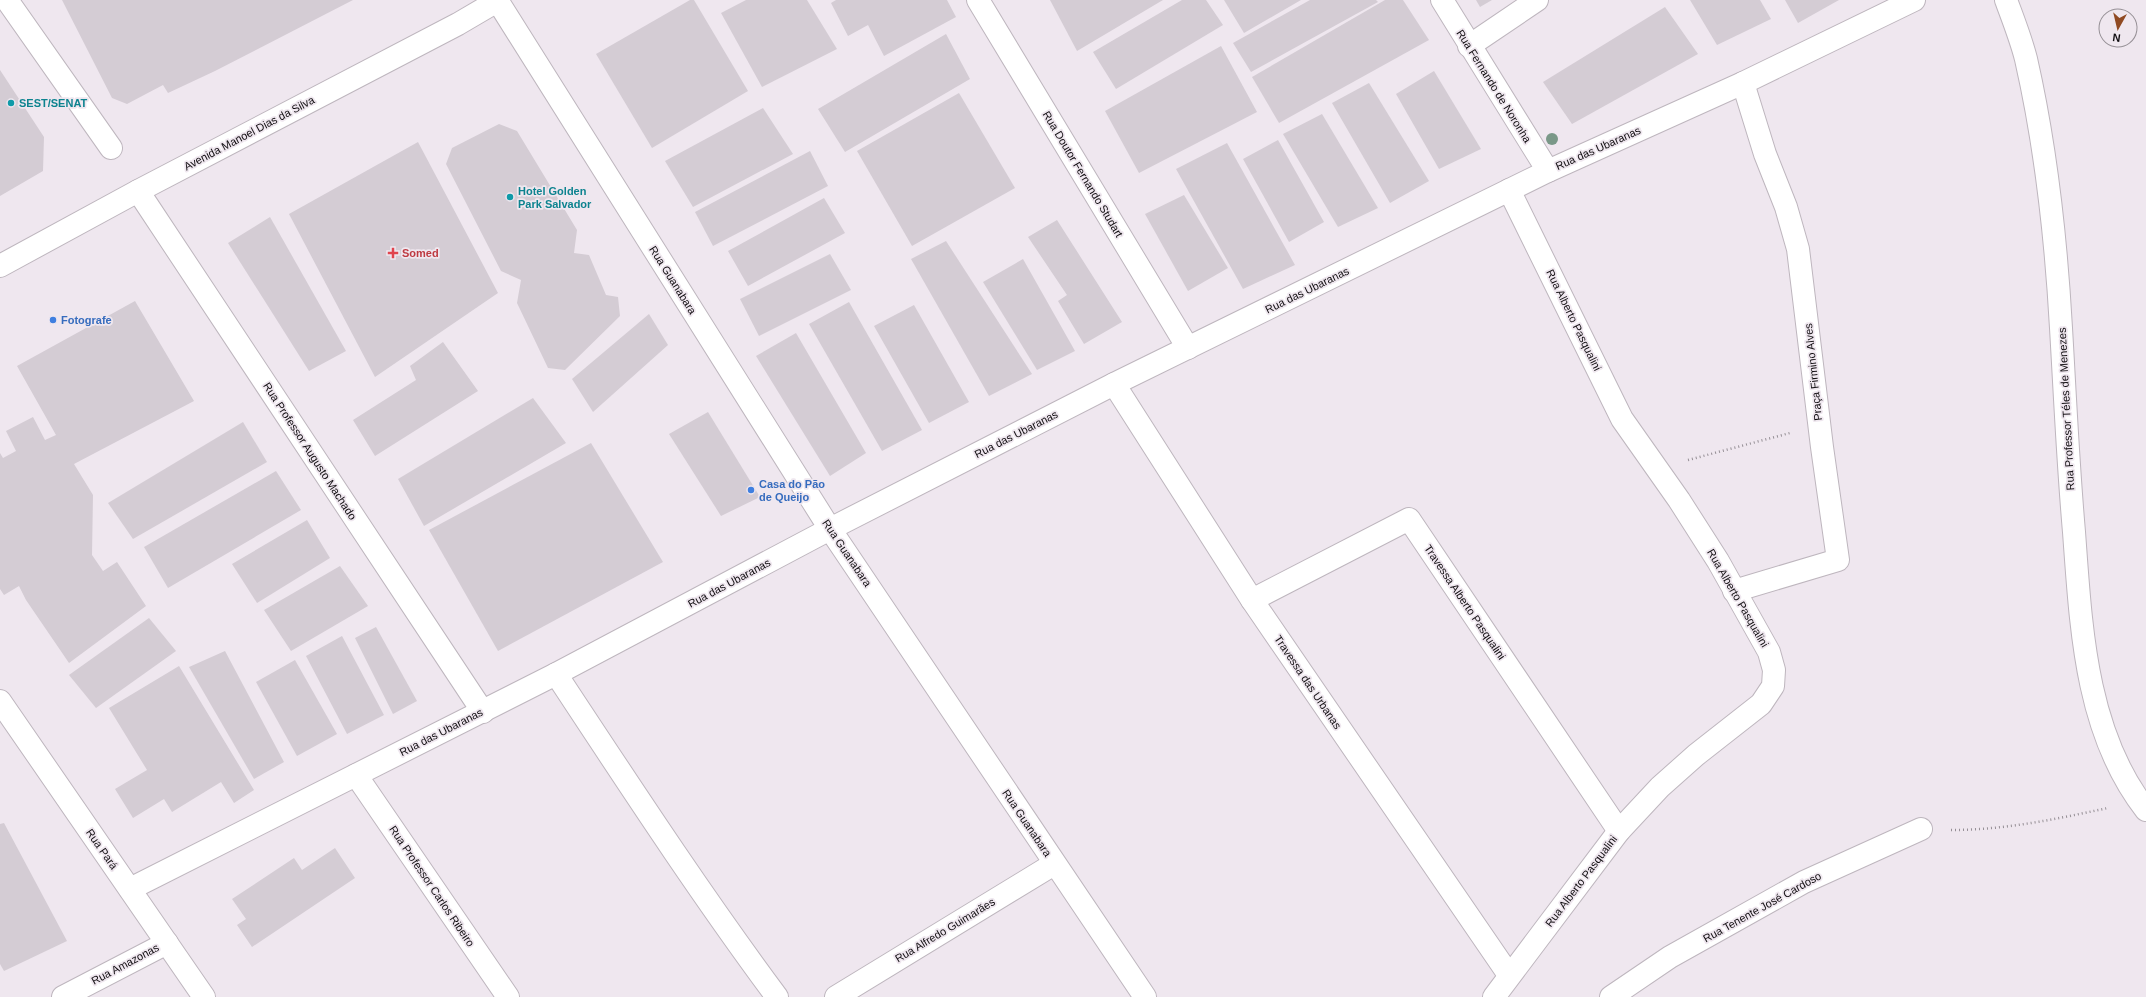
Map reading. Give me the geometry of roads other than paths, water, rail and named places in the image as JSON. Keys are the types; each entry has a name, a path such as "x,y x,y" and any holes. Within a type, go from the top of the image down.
{"street":[{"path":"6,0 111,148"},
{"name":"Avenida Manoel Dias da Silva","path":"0,266 138,191 458,24 498,0"},
{"name":"Rua Guanabara","path":"498,0 830,529 1054,864 1145,997"},
{"name":"Rua Doutor Fernando Studart","path":"978,0 1188,348"},
{"name":"Rua Fernando de Noronha","path":"1442,0 1469,46 1548,171"},
{"path":"1469,46 1537,0"},
{"name":"Rua das Ubaranas","path":"130,889 483,712 830,529 1114,384 1548,171 1743,83 1914,0"},
{"name":"Rua Professor Téles de Menezes","path":"2006,0 2026,57 2043,146 2061,325 2074,543 2086,655 2097,712 2113,756 2143,806"},
{"name":"Praça Firmino Alves","path":"1734,591 1838,560 1819,426 1798,249 1786,207 1765,154 1743,83"},
{"name":"Rua Alberto Pasqualini","path":"1494,997 1509,975 1619,831 1660,787 1696,755 1761,704 1773,686 1774,670 1769,652 1718,561 1622,419 1509,190"},
{"name":"Rua Professor Augusto Machado","path":"138,191 483,712"},
{"name":"Travessa das Urbanas","path":"1114,384 1252,600 1509,975"},
{"name":"Travessa Alberto Pasqualini","path":"1252,600 1409,519 1619,831"},
{"path":"556,674 670,848 727,930 777,997"},
{"name":"Rua Pará","path":"0,701 204,997"},
{"name":"Rua Professor Carlos Ribeiro","path":"356,775 508,997"},
{"name":"Rua Tenente José Cardoso","path":"1611,997 1670,957 1804,882 1921,830"},
{"name":"Rua Alfredo Guimarães","path":"836,997 1054,864"},
{"name":"Rua Amazonas","path":"63,997 167,943"}],"place":[{"name":"SEST/SENAT","path":"11,103"},
{"name":"Hotel Golden Park Salvador","path":"510,197"},
{"name":"Somed","path":"393,253"},
{"name":"Fotografe","path":"53,320"},
{"name":"Casa do Pão de Queijo","path":"751,490"}]}
